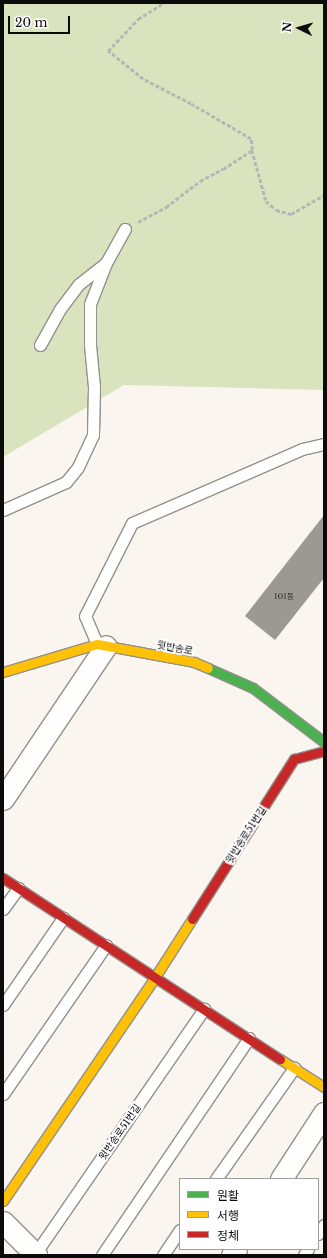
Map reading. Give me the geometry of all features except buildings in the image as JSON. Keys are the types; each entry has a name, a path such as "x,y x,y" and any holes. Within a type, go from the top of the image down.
{"street":[{"name":"윗반송로","path":"3,672 101,645 194,662 253,688 324,742"},
{"path":"3,799 101,645"},
{"name":"윗반송로51번길","path":"3,1201 155,977 294,759 324,751"},
{"path":"3,878 324,1087"},
{"path":"282,1178 324,1113"},
{"path":"3,1222 35,1255"}],"lane":[{"path":"3,510 66,482 78,467 93,435 94,387 90,345 90,304 106,263 125,229"},
{"path":"40,345 60,309 79,284 106,263"},
{"path":"101,645 85,616 132,523 302,449 324,444"},
{"path":"3,909 18,888"},
{"path":"3,1005 63,918"},
{"path":"3,1094 106,945"},
{"name":"윗반송로51번길","path":"35,1255 204,1009"},
{"path":"102,1255 249,1038"},
{"path":"217,1178 294,1068"},
{"path":"163,1255 179,1231"}],"path":[{"path":"164,3 138,19 108,51 143,79 191,104 251,139 254,161 266,201 276,210 291,214 324,195"},
{"path":"125,229 166,207 200,181 223,169 252,150"}],"green space":[{"path":"3,3 324,3 324,390 124,385 3,457"}],"traffic: fast":[{"path":"208,668 253,688 324,742"}],"traffic: slow":[{"path":"3,672 97,644 194,662 208,668"},
{"path":"3,1201 155,977 192,919"},
{"path":"280,1059 324,1087"}],"traffic: jam":[{"path":"192,919 294,759 324,751"},
{"path":"3,878 280,1059"}]}
